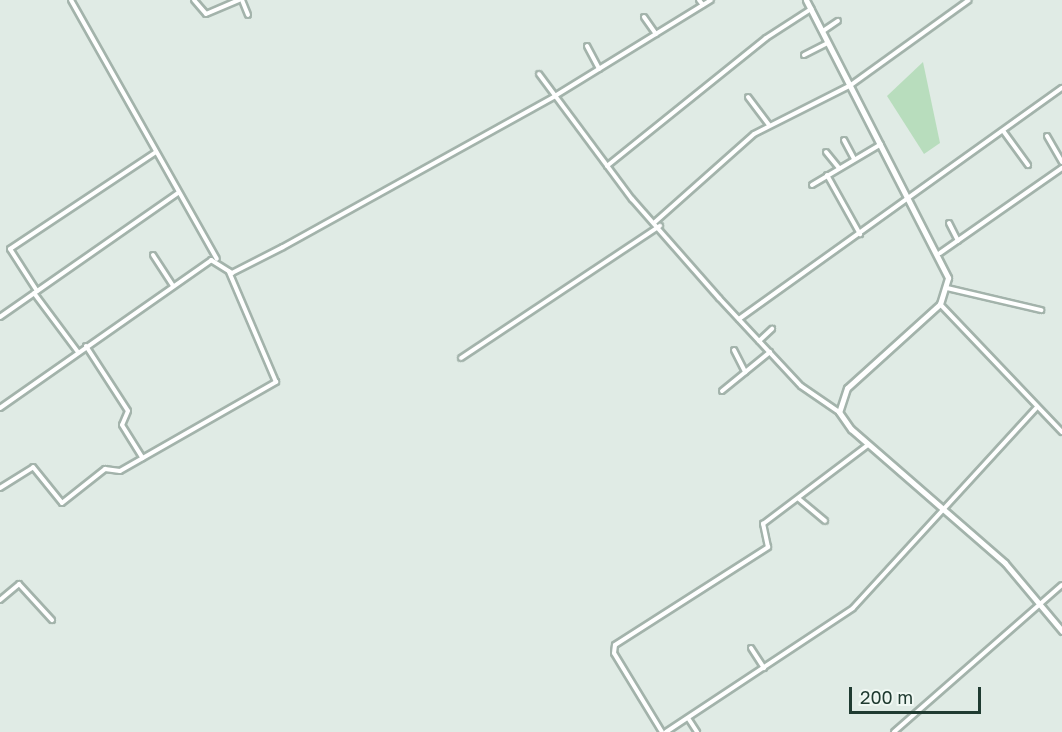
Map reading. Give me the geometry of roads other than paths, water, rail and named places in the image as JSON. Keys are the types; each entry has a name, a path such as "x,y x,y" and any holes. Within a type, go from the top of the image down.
{"main road":[{"path":"806,0 939,253 947,288 940,304 847,388 839,412 868,445 1005,562 1062,631"}],"street":[{"path":"0,488 33,467 62,503 105,469 120,471 277,380 229,272 217,260 71,0"},
{"path":"194,0 206,14 241,0 248,15"},
{"path":"699,0 703,5"},
{"path":"229,272 555,96 711,0"},
{"path":"655,222 770,125 851,85 969,0"},
{"path":"607,166 766,38 811,9"},
{"path":"644,17 656,34"},
{"path":"823,31 838,21"},
{"path":"804,55 828,43"},
{"path":"587,46 599,69"},
{"path":"539,74 607,166 739,319 813,398 839,412"},
{"path":"739,319 1004,132 1062,88"},
{"path":"748,97 770,125"},
{"path":"1004,132 1028,165"},
{"path":"1047,136 1062,162"},
{"path":"844,140 854,159"},
{"path":"812,185 881,144"},
{"path":"78,352 35,292 10,249 156,152"},
{"path":"826,152 839,168"},
{"path":"939,253 1062,168"},
{"path":"827,175 860,234"},
{"path":"0,317 179,192"},
{"path":"949,223 958,241"},
{"path":"461,358 660,226"},
{"path":"153,255 173,286"},
{"path":"0,408 173,286 217,260"},
{"path":"947,288 1041,310"},
{"path":"940,304 1036,408 1062,432"},
{"path":"759,341 772,329"},
{"path":"86,346 128,411 122,424 143,458"},
{"path":"734,350 746,372"},
{"path":"722,391 770,352"},
{"path":"868,445 764,524 768,547 615,645 614,653 664,732 853,608 1036,408"},
{"path":"799,499 825,521"},
{"path":"0,600 19,584 52,620"},
{"path":"894,732 1062,585"},
{"path":"751,648 764,668"},
{"path":"688,718 697,732"}],"waterway":[{"path":"1051,94 1062,85"}]}
